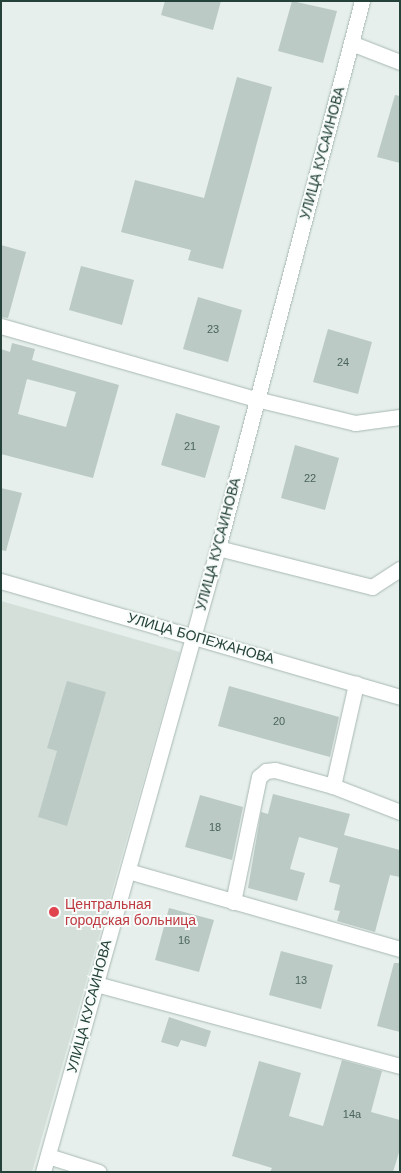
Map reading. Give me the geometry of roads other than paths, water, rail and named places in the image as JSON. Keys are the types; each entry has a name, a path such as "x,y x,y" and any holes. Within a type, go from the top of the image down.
{"street":[{"name":"УЛИЦА КУСАИНОВА","path":"44,1172 218,548 362,1"},
{"path":"351,43 400,62"},
{"path":"1,326 256,399 355,423 400,418"},
{"path":"218,548 372,587 400,569"},
{"name":"УЛИЦА БОПЕЖАНОВА","path":"1,581 194,635 400,697"},
{"path":"333,786 356,684"},
{"path":"233,902 259,777 275,770 333,786 400,812"},
{"path":"128,871 400,948"},
{"path":"96,984 400,1066"},
{"path":"48,1156 99,1172"}],"place":[{"name":"Центральная городская больница","path":"54,912"}]}
